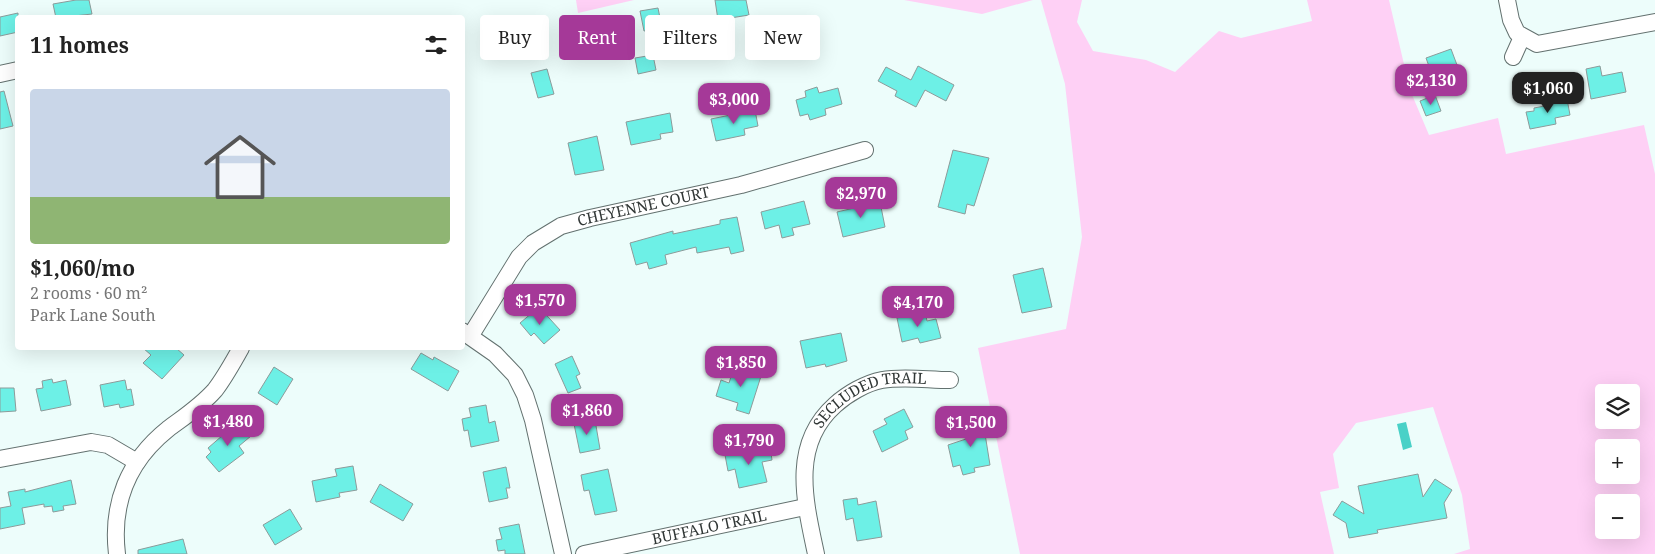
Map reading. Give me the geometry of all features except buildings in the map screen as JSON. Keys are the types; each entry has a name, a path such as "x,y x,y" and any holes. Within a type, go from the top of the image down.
{"street":[{"path":"1506,0 1514,28 1522,37 1537,44 1655,22"},
{"path":"1513,57 1522,37"},
{"path":"0,74 15,71"},
{"name":"CHEYENNE COURT","path":"467,333 519,257 533,243 561,226 590,218 741,186 865,150"},
{"path":"467,333 495,354 515,375 525,395 533,420 563,554"},
{"path":"117,554 117,508 128,476 137,462 167,430 201,404 215,389 240,350"},
{"name":"SECLUDED TRAIL","path":"816,554 805,507 805,454 822,417 846,395 881,380 950,380"},
{"path":"0,459 91,442 108,445 137,462"},
{"name":"BUFFALO TRAIL","path":"584,554 805,507"}],"shaded area":[{"path":"576,0 634,0 578,13"},
{"path":"904,0 1033,0 982,14"},
{"path":"1041,0 1082,0 1077,22 1093,51 1146,60 1175,72 1219,31 1241,38 1312,21 1307,0 1389,0 1410,90 1429,135 1498,118 1506,154 1644,125 1655,174 1655,554 1454,554 1470,549 1462,495 1433,407 1356,423 1333,454 1339,488 1320,492 1334,554 1020,554 978,348 1066,329 1082,237 1065,84"}],"water":[{"path":"1406,422 1412,447 1403,450 1397,424"}]}
